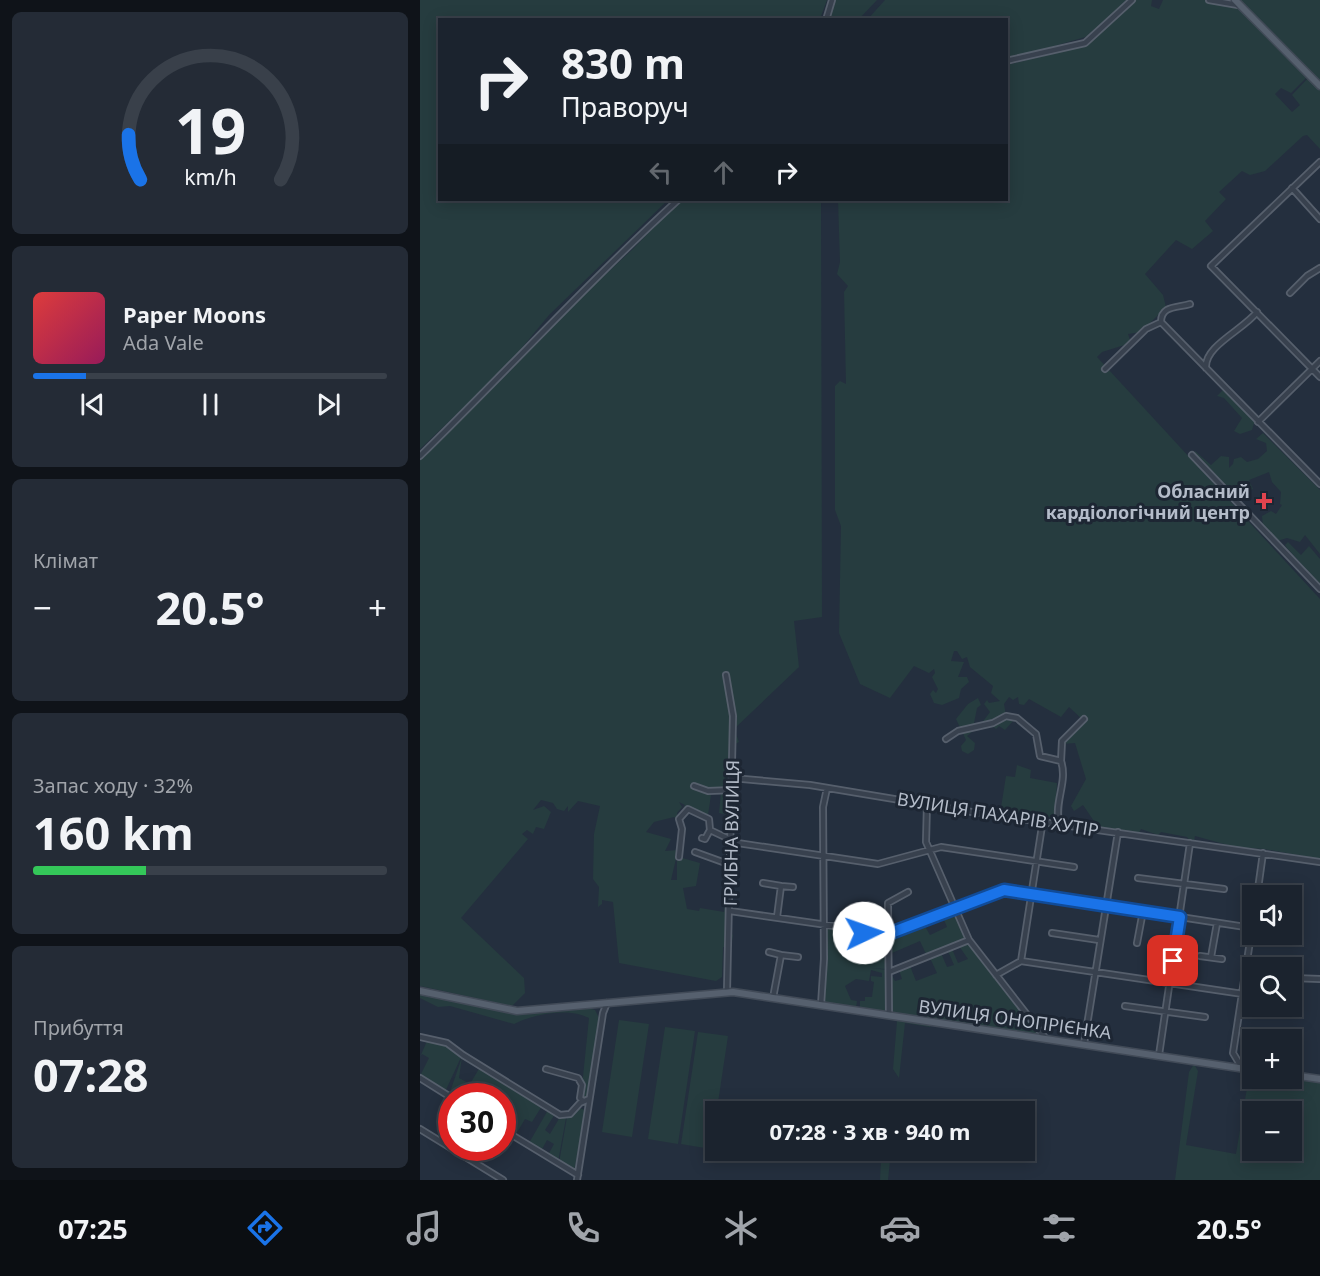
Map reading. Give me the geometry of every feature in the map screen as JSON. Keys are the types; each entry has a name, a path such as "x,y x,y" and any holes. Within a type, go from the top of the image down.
{"main road":[{"path":"1237,2 1320,86"},
{"name":"ВУЛИЦЯ ОНОПРІЄНКА","path":"420,990 512,1011 727,991 1242,1068"},
{"path":"1302,1076 1320,1079"}],"street":[{"path":"827,18 832,0"},
{"path":"1008,61 1085,44 1132,0"},
{"path":"1209,0 1237,2"},
{"path":"1320,162 1211,266 1320,377"},
{"path":"1292,188 1320,219"},
{"path":"420,456 506,371 540,332 677,201"},
{"path":"1290,293 1307,276 1320,268"},
{"path":"1161,322 1162,314 1169,308 1190,304"},
{"path":"1206,368 1210,351 1257,312"},
{"path":"1161,322 1320,484"},
{"path":"1105,369 1146,329 1161,322"},
{"path":"1258,422 1320,361"},
{"path":"1192,455 1320,589"},
{"name":"ГРИБНА ВУЛИЦЯ","path":"726,675 734,716 727,991"},
{"path":"946,739 958,730 993,723 1011,715 1036,734 1040,756 1061,761"},
{"path":"1059,823 1057,810 1064,771 1061,761 1062,741 1084,718"},
{"name":"ВУЛИЦЯ ПАХАРІВ ХУТІР","path":"732,778 827,788 1045,823 1059,823 1320,862"},
{"path":"694,786 708,791 733,790"},
{"path":"821,1005 825,856 823,807 827,788"},
{"path":"927,804 926,839 969,940 1046,1038"},
{"path":"679,856 682,829 679,820 688,808 709,819 710,830 705,839 702,838"},
{"path":"1021,961 1035,862 1042,826 1045,823"},
{"path":"710,830 730,838 878,864 930,849 946,847 1074,867"},
{"path":"1084,1044 1118,832"},
{"path":"1159,1055 1190,843"},
{"path":"695,852 731,865"},
{"path":"1259,885 1263,853"},
{"path":"1138,878 1224,889"},
{"path":"763,883 794,887"},
{"path":"777,917 782,886"},
{"path":"730,911 863,933 888,934 1004,890 1242,927"},
{"path":"889,1015 889,900 908,892"},
{"path":"1137,943 1143,911"},
{"path":"1211,957 1217,923"},
{"path":"1052,933 1099,940"},
{"path":"889,972 969,940"},
{"path":"769,952 798,957"},
{"path":"773,998 781,955"},
{"path":"1200,956 1222,959"},
{"path":"996,975 1021,961 1242,994"},
{"path":"1302,978 1320,979"},
{"path":"1242,1000 1233,1053 1242,1068"},
{"path":"516,1138 577,1177 603,1013 607,1003"},
{"path":"1125,1006 1205,1017"},
{"path":"420,1036 453,1046 463,1055 560,1115 570,1114 582,1101 589,1099"},
{"path":"546,1069 578,1078 582,1101"},
{"path":"420,1078 438,1089"},
{"path":"420,1129 502,1180"}],"green space":[{"path":"420,0 827,0 820,18 438,18 438,201 667,201 549,315 506,367 420,449"},
{"path":"834,0 877,0 860,18 828,18"},
{"path":"885,0 1126,0 1092,35 1008,60 1008,18 869,18"},
{"path":"1136,0 1152,0 1151,6 1159,9 1163,0 1230,0 1309,75 1291,93 1281,88 1275,94 1292,112 1300,105 1292,95 1310,76 1320,88 1320,149 1307,135 1303,136 1265,171 1250,175 1242,171 1219,192 1226,199 1205,221 1213,231 1192,249 1176,240 1145,274 1163,295 1166,307 1141,332 1128,334 1131,343 1102,352 1097,357 1320,599 1320,859 1264,849 1235,847 1195,836 1194,841 1190,841 1187,837 1161,832 1158,835 1141,829 1139,833 1098,827 1083,805 1074,811 1071,806 1086,779 1075,743 1063,744 1062,741 1082,719 1069,707 1061,717 1029,699 1024,705 1019,704 1018,697 1013,700 1009,697 1004,704 1006,716 1013,721 1005,730 999,726 996,729 991,725 981,724 990,712 984,704 987,700 989,703 1000,701 991,693 993,686 970,667 967,657 962,659 957,651 954,651 951,661 964,662 958,677 967,677 969,682 961,689 959,698 942,705 934,703 930,694 933,690 936,693 938,689 932,677 935,673 934,669 929,673 914,666 890,698 860,684 839,633 841,526 835,510 835,386 840,381 846,384 844,292 848,286 837,274 840,262 838,201 1008,201 1008,65 1085,46"},
{"path":"1238,0 1320,0 1320,80"},
{"path":"679,201 821,201 822,617 794,621 799,667 734,729 739,742 733,745 732,755 728,757 730,835 728,836 729,815 719,813 721,792 701,789 711,795 708,815 705,817 689,808 684,813 682,810 685,805 679,802 682,807 677,813 679,821 674,817 654,822 646,832 671,839 665,851 678,850 671,880 677,880 679,857 700,863 696,886 683,888 687,909 699,911 700,908 724,912 728,895 727,930 733,935 731,948 723,947 722,977 716,981 619,963 613,902 602,900 602,904 598,907 599,887 593,879 594,834 600,806 578,801 568,812 568,806 564,811 557,809 553,803 541,800 533,810 544,806 551,812 544,829 536,827 533,834 527,830 522,834 528,839 461,918 524,978 525,993 512,1006 420,986 420,460 511,370 557,319 633,249"},
{"path":"1225,388 1255,420 1252,430 1240,434 1234,431 1242,418 1224,398 1217,396"},
{"path":"1263,433 1320,490 1320,554 1305,535 1300,542 1287,538 1277,541 1263,526 1262,516 1271,511 1276,514 1282,505 1280,504 1281,492 1272,482 1269,472 1249,480 1253,489 1235,486 1238,493 1234,496 1193,455 1195,451 1211,465 1221,456 1229,457 1229,468 1234,459 1241,457 1247,462 1258,459 1267,451 1266,443 1256,439"},
{"path":"1288,542 1301,555 1309,546 1320,559 1320,584 1287,548 1285,545"},
{"path":"978,698 981,705 977,708 974,723 978,727 967,736 975,743 974,750 968,754 962,751 961,746 966,740 956,719 968,704"},
{"path":"1017,765 1031,770 1030,778 1057,783 1055,817 1047,817 1047,821 1000,814 1006,776 1015,777"},
{"path":"953,911 966,940 924,958 926,954 920,941 892,953 892,968 902,966 890,971 889,936 923,923 930,935 947,927 942,915"},
{"path":"827,927 874,934 873,948 882,949 884,935 887,936 887,969 872,968 887,970 888,1013 860,1009 860,1001 865,1001 865,997 872,997 874,982 871,981 871,976 882,977 882,973 871,970 869,981 856,979 845,986 851,1000 857,1001 856,1009 823,1004"},
{"path":"968,943 1037,1031 1036,1035 890,1012 891,974 895,981 902,979 899,970 910,966 916,981 937,973 930,958 941,953 947,967 954,965 948,951 952,949 958,963 968,959 959,946"},
{"path":"420,993 510,1013 585,1007 595,1010 600,1020 587,1098 581,1096 589,1018 561,1012 531,1017 514,1024 450,1006 438,1007 420,998"},
{"path":"857,1013 932,1023 930,1027 905,1023 899,1078 893,1069 897,1021"},
{"path":"619,1020 649,1024 632,1137 602,1132"},
{"path":"665,1027 695,1031 678,1144 648,1139"},
{"path":"698,1032 728,1036 718,1101 705,1101 705,1148 681,1144"},
{"path":"420,1039 447,1044 462,1055 449,1083 438,1083 438,1088 420,1076 429,1058 422,1054 420,1057 427,1041"},
{"path":"462,1057 459,1078 468,1083 453,1083"},
{"path":"1194,1064 1198,1071 1186,1145 1236,1154 1242,1118 1242,1161 1302,1161 1302,1101 1245,1101 1247,1089 1302,1089 1302,1079 1320,1082 1320,1180 1175,1180 1189,1072"},
{"path":"480,1067 505,1083 471,1083"},
{"path":"516,1090 542,1106 532,1122 525,1119 516,1134"},
{"path":"579,1108 586,1110 574,1171 559,1163 567,1117"},
{"path":"548,1110 555,1114 545,1130 550,1134 560,1117 566,1118 558,1162 548,1155 554,1144 547,1140 541,1151 529,1143"},
{"path":"881,1161 890,1161 888,1180 880,1180"}],"place":[{"name":"Обласний кардіологічний центр","path":"1264,501"}],"route":[{"path":"864,933 888,934 1004,890 1180,917 1173,961"}]}
